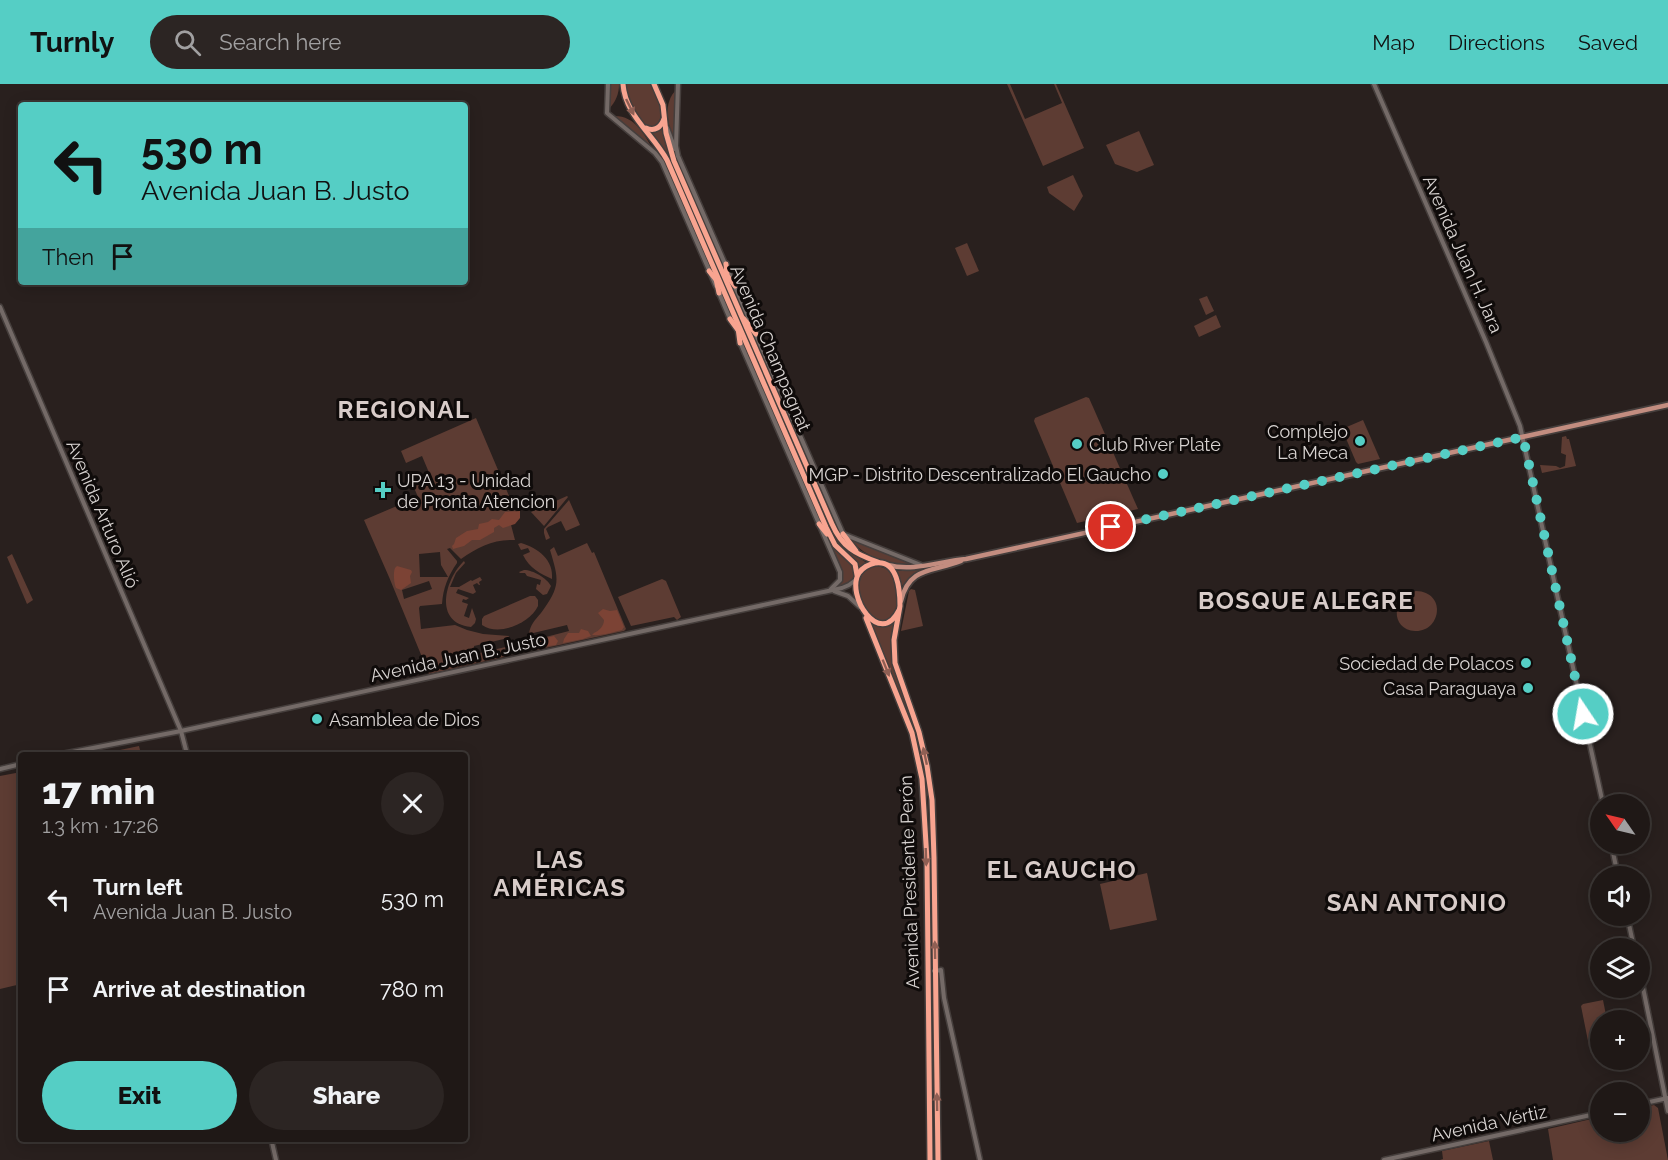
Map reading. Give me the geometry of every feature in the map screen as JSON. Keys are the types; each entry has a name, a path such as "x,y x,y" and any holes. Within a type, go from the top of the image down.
{"highway":[{"name":"Avenida Champagnat","path":"623,84 624,93 633,114 667,160 727,289 745,339 836,545 855,564 857,577"},
{"name":"Avenida Champagnat","path":"654,84 661,100 667,139 674,161 717,268"},
{"path":"645,128 656,129 662,124 664,114"},
{"path":"717,268 728,276 727,289"},
{"path":"717,268 716,280 727,289"},
{"path":"738,316 748,323 756,334"},
{"path":"738,316 738,330 745,339"},
{"path":"745,339 748,323"},
{"name":"Avenida Champagnat","path":"745,339 836,533 846,546 862,556 883,564"},
{"path":"819,524 836,545"},
{"path":"843,534 862,556"},
{"path":"873,563 883,564 893,571 896,578 899,588 899,608 893,619 883,624 874,621 864,612 857,590 857,577 862,570 873,563"},
{"name":"Avenida Presidente Perón","path":"899,608 894,640 895,663 920,732 932,800 939,970 938,1160"},
{"name":"Avenida Presidente Perón","path":"864,612 908,721 919,761 924,802 930,1160"}],"main road":[{"name":"Avenida Champagnat","path":"608,84 607,113 655,153 662,162"},
{"name":"Avenida Champagnat","path":"678,84 676,148 678,156"},
{"name":"Avenida Juan H. Jara","path":"1374,84 1508,392 1523,437 1601,794"},
{"name":"Avenida Champagnat","path":"664,123 678,156 717,268"},
{"name":"Avenida Champagnat","path":"645,128 717,268 738,316 756,334 843,534"},
{"name":"Avenida Arturo Alió","path":"0,307 182,731 187,752"},
{"name":"Avenida Champagnat","path":"745,339 840,574 838,582 827,590"},
{"path":"883,564 903,568 966,559 1668,405"},
{"path":"843,534 922,565"},
{"path":"899,608 905,587 916,575 966,559"},
{"name":"Avenida Juan B. Justo","path":"72,752 182,731 846,587 857,577"},
{"path":"827,590 848,596 864,612"},
{"path":"0,768 18,765"},
{"path":"928,973 939,970 980,1160"},
{"path":"1645,998 1668,1111"},
{"path":"1650,1102 1667,1098"},
{"name":"Avenida Vértiz","path":"1384,1160 1590,1115"},
{"path":"272,1142 276,1160"}],"shaded area":[{"path":"610,84 619,84 617,97 609,109"},
{"path":"625,84 651,84 660,105 661,116 657,126 644,124 639,119 631,105"},
{"path":"1007,84 1010,84 1025,119 1062,103 1054,84 1056,84 1084,148 1043,166"},
{"path":"677,89 674,141 668,121 668,107"},
{"path":"613,116 633,122 654,151"},
{"path":"663,128 669,156 731,301 667,156 651,133"},
{"path":"1139,131 1154,165 1137,172 1115,164 1106,145"},
{"path":"1073,175 1083,196 1074,211 1049,193 1047,187"},
{"path":"967,243 979,271 967,276 955,248"},
{"path":"1207,296 1214,311 1206,315 1199,299"},
{"path":"734,305 835,536 844,548 867,563 859,570 832,534 732,306"},
{"path":"1216,315 1221,327 1199,337 1194,326"},
{"name":"Club River Plate","path":"1086,397 1089,398 1138,509 1077,523 1034,421 1035,418"},
{"path":"476,418 518,517 510,521 515,540 486,545 461,559 450,548 447,549 457,563 446,582 442,604 420,606 421,629 455,625 483,634 509,636 474,646 475,654 515,646 517,649 508,651 508,656 429,674 364,520 418,497 412,483 430,475 422,456 406,463 401,451","holes":["440,552 441,565 448,577 420,577 419,554","429,581 432,589 404,599 402,590"]},
{"name":"Complejo La Meca","path":"1363,420 1380,459 1358,464 1342,429"},
{"path":"1566,436 1569,439 1576,466 1542,473 1540,465 1560,468 1565,466 1566,455 1561,453 1562,437"},
{"path":"567,496 544,526 531,512"},
{"path":"569,500 580,525 566,531 561,521 546,529 550,538 546,540 544,529"},
{"path":"520,511 520,518 515,524 503,528 499,525 494,528 494,532 480,540 472,540 464,546 453,549 456,538 467,531 478,529 479,524 492,519 499,520 505,512"},
{"path":"849,538 911,564 894,563 869,555"},
{"path":"828,539 852,563 855,573 848,584 835,588 839,583 841,571"},
{"path":"521,543 544,556 550,566 552,579 529,564 523,555 530,552 528,548 521,550 518,544"},
{"path":"587,543 592,553 594,552 626,629 536,650 533,645 534,640 569,631 567,625 529,634 532,625 555,589 556,576 550,550 554,547 558,556"},
{"path":"12,554 33,600 27,604 7,557"},
{"path":"464,561 465,563 456,573 450,587 459,587 480,577 482,580 479,582 480,585 477,583 473,585 476,592 473,594 458,589 456,593 469,598 463,599 462,602 468,604 464,616 469,618 472,608 476,619 471,627 459,624 451,618 447,609 448,589 457,569"},
{"path":"397,566 412,572 411,583 401,590 396,588 395,583 394,573"},
{"path":"877,566 889,571 897,589 895,612 886,620 878,620 871,615 860,597 860,577 866,570"},
{"path":"923,568 902,586 895,571 907,571"},
{"path":"524,570 535,573 546,580 551,586 547,594 543,595 536,589 541,580 519,572"},
{"path":"662,579 666,581 681,617 677,620 674,617 631,626 618,597"},
{"path":"915,590 923,626 901,631 909,591"},
{"path":"1416,591 1426,593 1433,598 1437,612 1430,625 1424,630 1415,631 1401,625 1397,612 1402,599"},
{"path":"530,596 535,596 538,606 521,623 505,629 482,625 484,616"},
{"path":"603,609 617,610 624,627 622,630 592,635 603,624 604,620 598,613"},
{"path":"895,621 893,664 922,747 928,796 917,747 870,623 884,626"},
{"path":"581,629 588,631 591,636 563,643 568,633 579,633"},
{"path":"554,636 558,641 556,645 535,648 533,646 534,641"},
{"path":"139,746 140,752 110,752"},
{"path":"18,773 18,985 0,989 0,776"},
{"path":"1147,873 1157,920 1110,930 1100,884"},
{"path":"1603,1000 1605,1010 1590,1010 1590,1047 1581,1006"},
{"path":"1654,1105 1658,1108 1668,1160 1553,1160 1548,1129 1590,1119 1590,1142 1650,1142 1650,1106"},
{"path":"1489,1141 1493,1160 1440,1160 1443,1159 1442,1151"}],"place":[{"name":"Complejo La Meca","path":"1360,441"},
{"name":"Club River Plate","path":"1077,444"},
{"name":"MGP - Distrito Descentralizado El Gaucho","path":"1163,474"},
{"name":"UPA 13 - Unidad de Pronta Atencion","path":"383,490"},
{"name":"Sociedad de Polacos","path":"1526,663"},
{"name":"Casa Paraguaya","path":"1528,688"},
{"name":"Asamblea de Dios","path":"317,719"}],"district":[{"name":"REGIONAL","path":"404,409"},
{"name":"BOSQUE ALEGRE","path":"1306,600"},
{"name":"EL GAUCHO","path":"1062,869"},
{"name":"LAS AMÉRICAS","path":"560,873"},
{"name":"SAN ANTONIO","path":"1417,902"}],"route":[{"path":"1111,527 1523,437 1583,714"}]}
